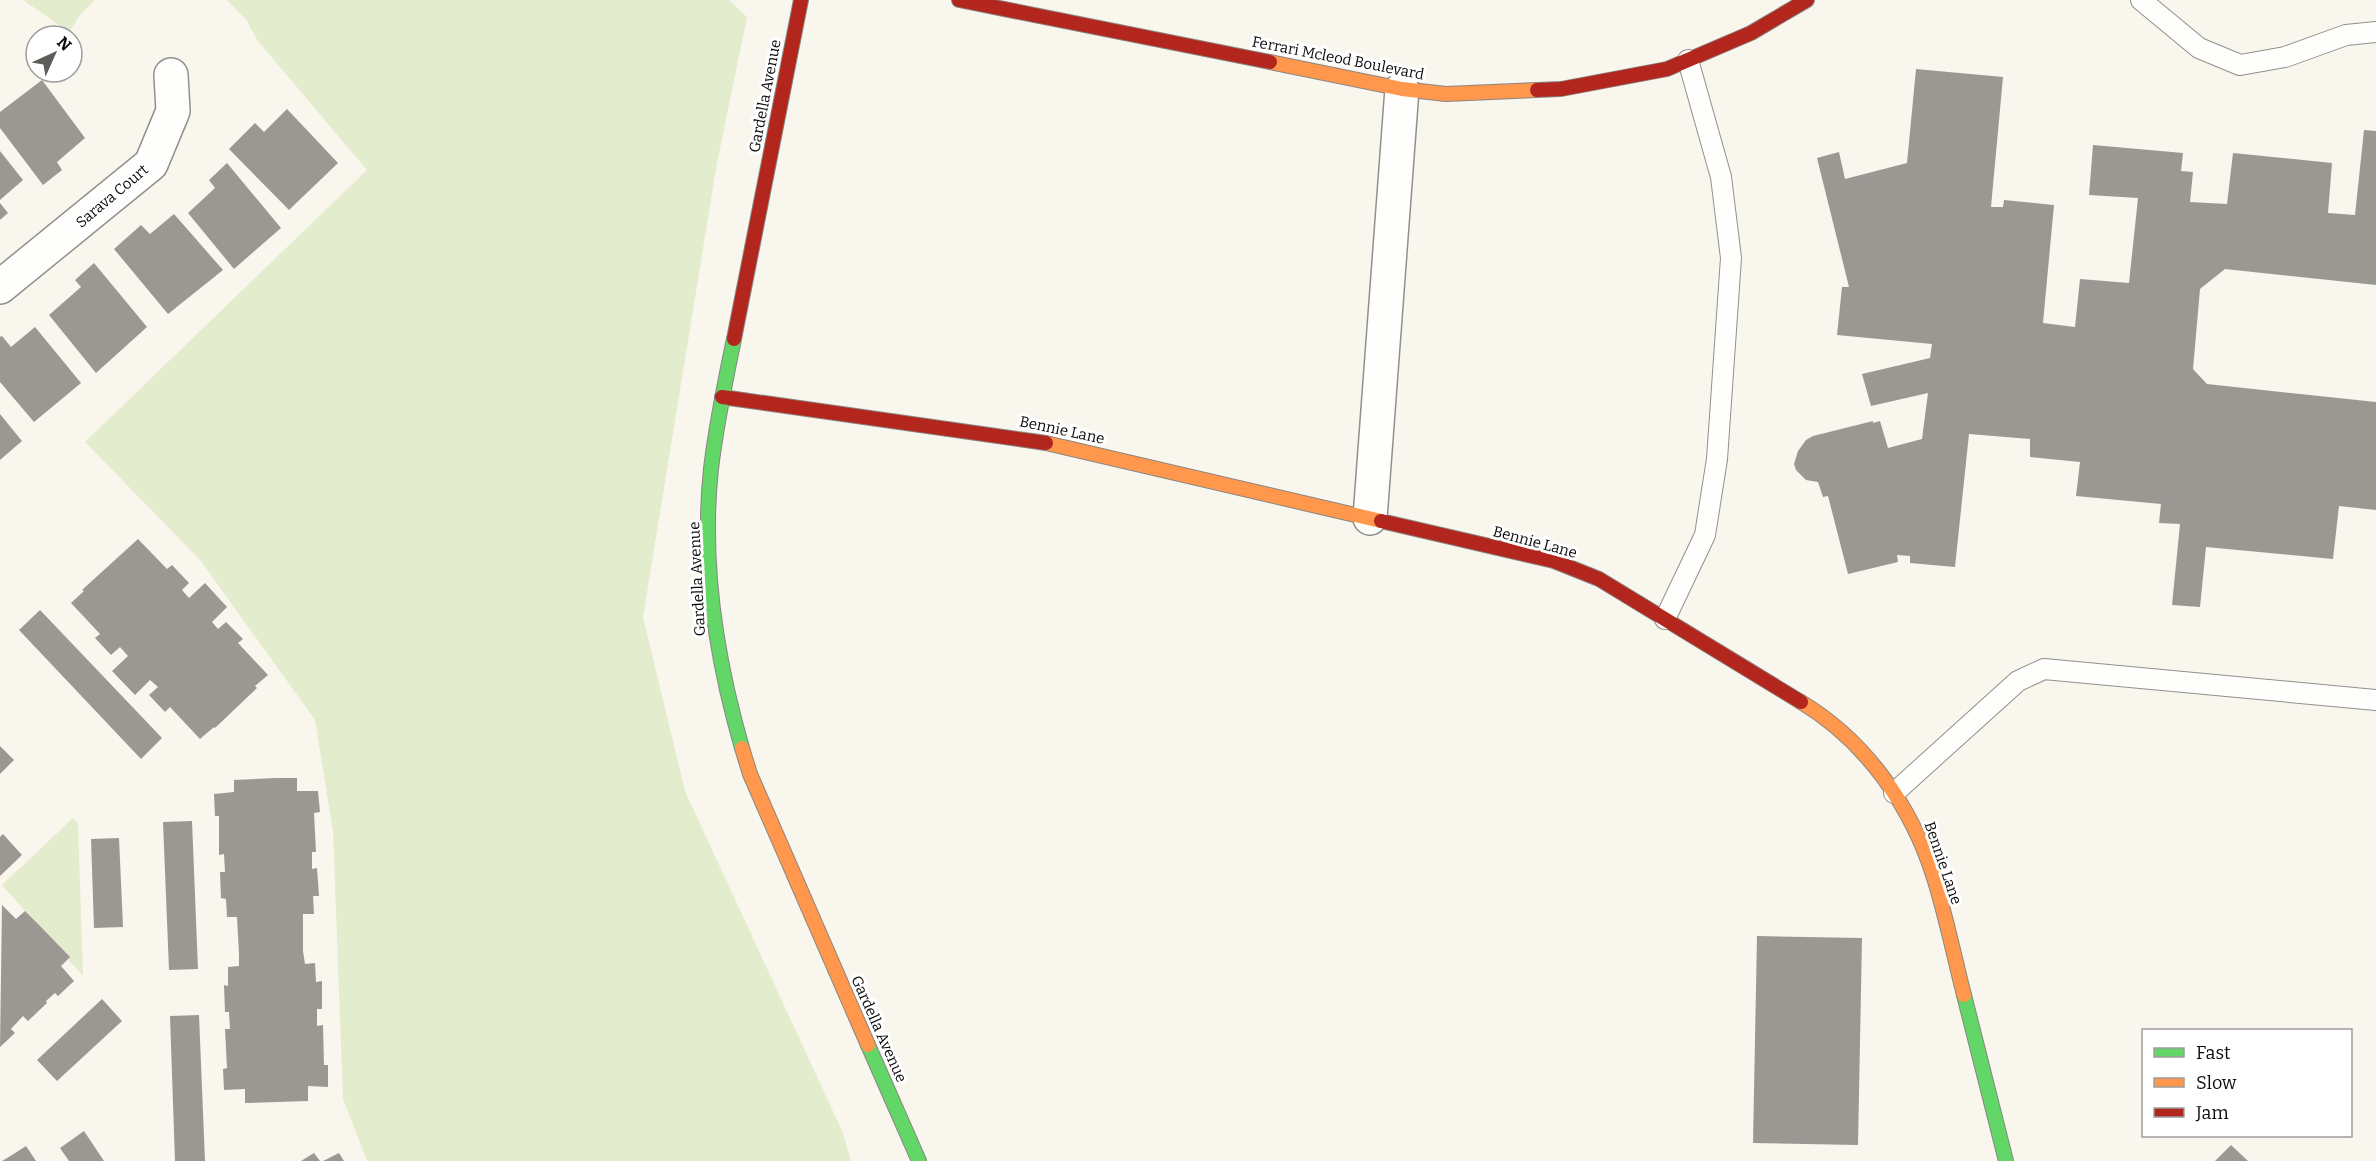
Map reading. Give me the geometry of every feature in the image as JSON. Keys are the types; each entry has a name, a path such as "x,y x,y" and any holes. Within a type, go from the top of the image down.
{"street":[{"name":"Gardella Avenue","path":"801,0 722,396 711,470 709,544 713,618 729,703 750,774 919,1161"},
{"name":"Ferrari Mcleod Boulevard","path":"959,0 1402,90 1446,93 1562,89 1667,69 1751,33 1807,0"},
{"name":"Sarava Court","path":"0,287 151,164 173,111 171,75"},
{"path":"1370,518 1402,90"},
{"name":"Bennie Lane","path":"722,396 1029,439 1554,561 1599,579 1818,712 1854,742 1886,778 1915,829 1934,878 2006,1161"}],"lane":[{"path":"2141,0 2199,48 2240,65 2285,57 2346,35 2376,32"},
{"path":"1665,619 1705,535 1717,459 1731,258 1721,177 1688,60"},
{"path":"1894,793 2018,681 2044,669 2376,700"}],"green space":[{"path":"23,0 95,0 74,24 58,24"},
{"path":"227,0 729,0 747,17 717,163 643,617 685,791 843,1133 851,1161 367,1161 343,1099 333,831 315,720 201,561 85,442 367,170 257,40 247,21"},
{"path":"73,818 78,824 83,976 2,885"}],"building":[{"path":"1916,69 2003,77 1991,207 2003,207 2004,200 2054,205 2043,323 2075,327 2080,279 2129,283 2138,198 2089,195 2093,145 2183,153 2181,171 2193,172 2190,202 2227,204 2233,153 2332,163 2328,213 2355,215 2364,130 2376,131 2376,285 2225,269 2200,289 2193,369 2207,384 2376,402 2376,510 2339,506 2333,559 2206,547 2200,607 2172,605 2180,524 2159,523 2161,504 2076,496 2080,462 2030,457 2030,439 1969,434 1955,567 1910,563 1910,556 1897,555 1898,562 1848,574 1828,496 1823,497 1818,482 1806,480 1796,470 1794,464 1798,451 1806,440 1813,436 1873,421 1873,423 1880,421 1888,448 1922,439 1928,393 1871,406 1862,374 1930,358 1932,344 1837,335 1842,287 1849,287 1817,158 1839,152 1845,179 1907,163"},
{"path":"37,84 45,84 85,138 57,162 62,170 43,185 0,128 0,112"},
{"path":"287,109 338,163 289,210 229,149 255,123 264,132"},
{"path":"0,151 23,180 0,200"},
{"path":"227,163 281,228 234,269 188,213 215,188 209,180"},
{"path":"0,203 8,213 0,220"},
{"path":"174,214 223,270 168,314 114,249 141,225 150,234"},
{"path":"94,263 147,327 96,373 49,315 81,287 75,280"},
{"path":"35,327 81,383 34,422 0,382 0,337 2,336 11,347"},
{"path":"0,414 22,441 0,460"},
{"path":"138,539 167,569 172,565 189,583 182,590 189,598 205,583 227,607 212,622 218,629 226,622 243,639 238,643 268,675 215,728 200,739 170,707 165,712 149,695 158,687 150,680 135,695 112,671 128,656 120,647 111,655 95,638 100,634 71,603 84,591 82,590"},
{"path":"40,610 162,738 141,759 19,630"},
{"path":"0,746 14,760 0,774"},
{"path":"297,778 297,791 318,791 320,812 314,813 316,852 312,852 312,869 317,868 319,896 313,896 314,914 303,914 303,951 305,964 315,963 316,982 322,981 322,1009 317,1009 317,1026 323,1025 324,1065 328,1065 328,1087 308,1086 308,1101 245,1103 245,1089 224,1090 223,1069 227,1068 225,1029 230,1029 229,1012 225,1012 224,985 228,986 228,967 239,966 239,954 237,917 227,917 226,899 221,898 220,872 225,872 224,854 219,855 219,816 215,816 214,794 234,792 234,780"},
{"path":"192,821 198,969 169,970 163,822"},
{"path":"3,834 22,855 0,876 0,837"},
{"path":"119,838 123,927 94,928 91,839"},
{"path":"2,905 16,919 25,911 70,957 61,966 74,981 58,996 55,993 28,1021 23,1016 11,1029 15,1033 0,1047"},
{"path":"1757,936 1862,938 1858,1145 1753,1143"},
{"path":"102,999 122,1021 57,1081 37,1060"},
{"path":"199,1015 205,1161 175,1161 170,1016"},
{"path":"84,1131 104,1161 69,1161 60,1148"},
{"path":"2231,1145 2248,1161 2215,1161"},
{"path":"26,1146 36,1161 2,1161 12,1155"},
{"path":"314,1153 320,1161 301,1161"},
{"path":"339,1153 344,1161 323,1161"}],"traffic: fast":[{"path":"734,339 713,453 708,504 708,540 718,645 742,748"},
{"path":"1964,995 2006,1161"},
{"path":"868,1045 919,1161"}],"traffic: slow":[{"path":"1270,62 1402,89 1446,94 1537,90"},
{"path":"1046,443 1381,521"},
{"path":"1801,702 1846,736 1866,756 1884,778 1913,826 1934,878 1964,995"},
{"path":"742,748 750,774 868,1045"}],"traffic: jam":[{"path":"734,339 801,0"},
{"path":"959,0 1270,62"},
{"path":"1537,90 1561,89 1667,69 1751,33 1807,0"},
{"path":"722,397 1046,443"},
{"path":"1381,521 1554,561 1599,579 1801,702"}]}
